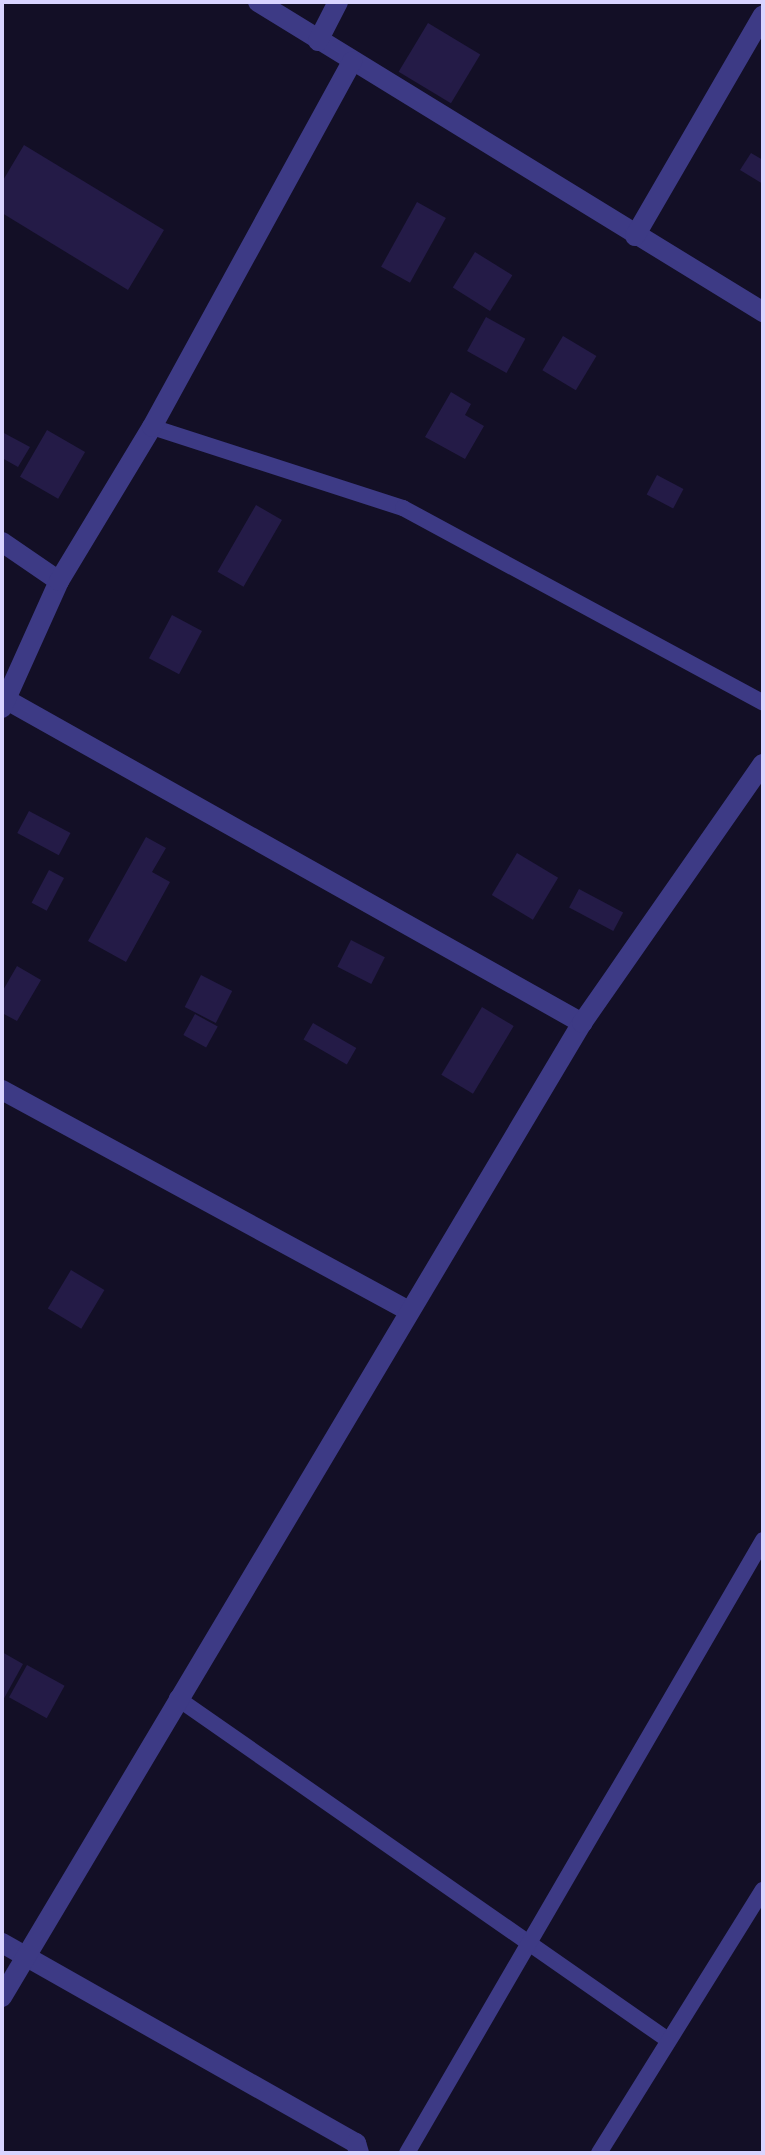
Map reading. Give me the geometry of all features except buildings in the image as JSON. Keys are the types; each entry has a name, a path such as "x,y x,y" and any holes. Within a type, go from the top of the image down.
{"street":[{"path":"258,2 763,312"},
{"path":"318,41 338,2"},
{"path":"635,236 763,15"},
{"path":"352,61 152,427 59,581 4,704 582,1023"},
{"path":"2,542 59,581"},
{"path":"2,1997 407,1310 582,1023 763,764"},
{"path":"2,1090 407,1310"},
{"path":"2,1943 356,2143 359,2153"}],"lane":[{"path":"152,427 403,508 763,703"},
{"path":"407,2153 763,1540"},
{"path":"177,1698 668,2040"},
{"path":"599,2153 763,1890"}]}
